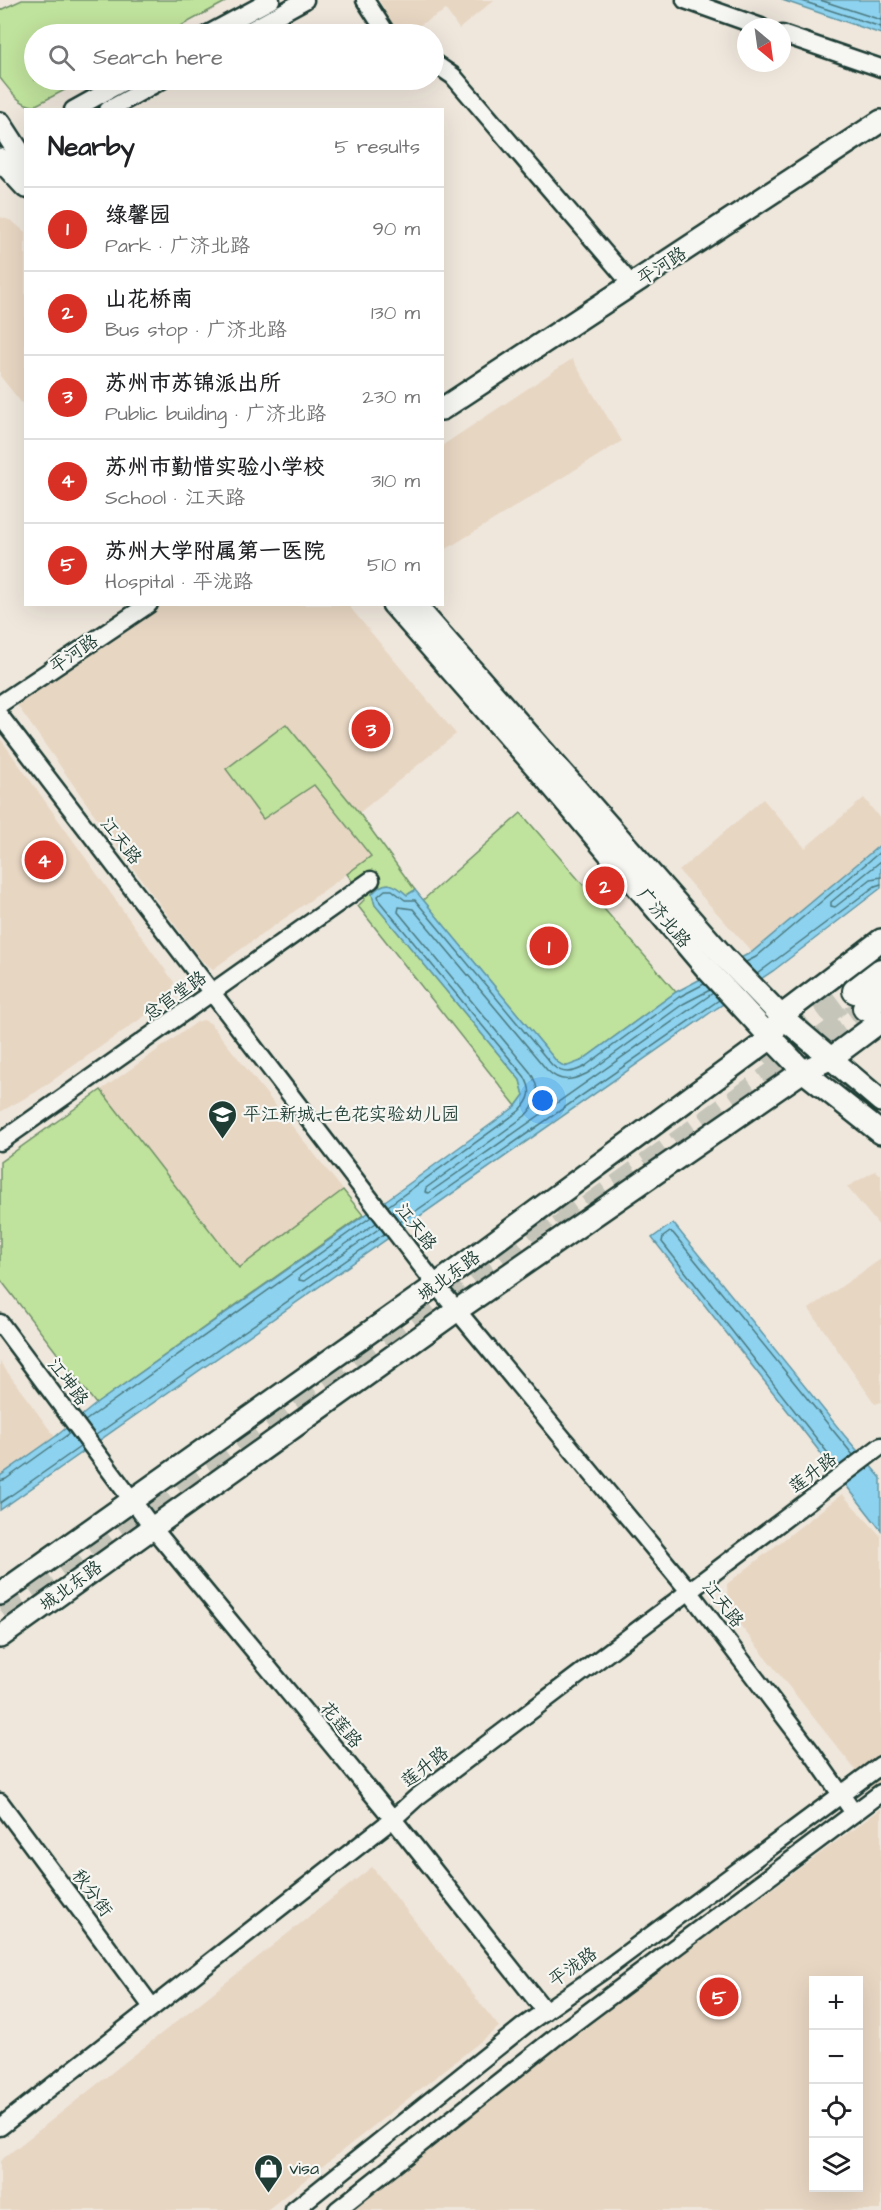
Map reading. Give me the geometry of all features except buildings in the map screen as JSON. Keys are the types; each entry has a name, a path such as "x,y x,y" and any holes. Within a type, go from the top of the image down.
{"highway":[{"path":"870,1004 881,971"}],"main road":[{"name":"平河路","path":"444,408 881,122"},
{"path":"0,123 24,183"},
{"name":"广济北路","path":"395,606 537,768 715,962 762,996 781,1016 881,1101"},
{"name":"广济北路","path":"416,606 715,962 741,1005 803,1071 881,1133"},
{"name":"城北东路","path":"0,1594 436,1285 771,1038 781,1016 881,940"},
{"name":"城北东路","path":"0,1636 456,1311 803,1071 830,1059 870,1004"}],"street":[{"path":"227,24 271,0"},
{"path":"261,24 305,0"},
{"path":"364,0 380,24"},
{"path":"685,0 737,18"},
{"path":"791,37 881,68"},
{"path":"444,70 453,76 632,285"},
{"path":"77,108 109,90"},
{"path":"112,108 144,90"},
{"name":"平河路","path":"0,704 145,606"},
{"name":"江天路","path":"0,716 456,1311 689,1591 854,1812"},
{"name":"总官堂路","path":"0,1142 371,880"},
{"name":"江坤路","path":"0,1323 106,1464"},
{"name":"莲升路","path":"0,2127 393,1819 417,1797 881,1446"},
{"name":"花莲路","path":"106,1464 152,1527 393,1819 545,2011"},
{"name":"平泷路","path":"294,2210 545,2011 607,1968 881,1765"},
{"path":"337,2210 562,2032 881,1793"},
{"name":"秋分街","path":"0,1802 152,2007"}],"shaded area":[{"path":"379,0 494,0 459,29 446,10 422,24 392,24"},
{"path":"0,217 12,221 24,231 24,406 0,376"},
{"path":"572,359 622,441 444,550 444,444"},
{"path":"159,606 349,606 456,734 359,813 286,724 313,785 371,857 213,969 201,960 118,848 15,702"},
{"path":"0,738 174,982 169,999 36,1092 0,1112"},
{"path":"864,798 881,820 881,844 752,952 679,871 763,799 805,848"},
{"name":"平江新城七色花实验幼儿园","path":"203,1020 210,1023 343,1190 240,1268 101,1090"},
{"path":"875,1171 881,1175 881,1228 847,1187"},
{"path":"881,1259 881,1402 875,1404 809,1309"},
{"path":"0,1362 55,1437 0,1476"},
{"path":"842,1494 881,1536 881,1802 728,1610 727,1584"},
{"path":"881,1809 881,2210 354,2210 600,2014"},
{"path":"372,1867 499,2027 267,2210 0,2210 0,2161"}],"green space":[{"path":"22,0 229,0 185,24 24,24 24,90 65,90 34,106 19,100 0,78 0,10"},
{"path":"286,724 359,813 415,890 407,895 389,884 381,886 372,894 375,905 520,1080 524,1095 516,1106 358,906 365,899 347,874 371,856 314,785 263,819 226,769"},
{"path":"521,813 676,992 581,1061 569,1066 563,1066 557,1062 423,900"},
{"path":"101,1090 239,1268 343,1190 363,1215 96,1404 0,1279 0,1162"}],"water":[{"path":"782,0 881,0 881,34"},
{"path":"881,844 881,888 773,971 0,1510 0,1476 96,1404 516,1106 524,1095 520,1080 375,905 372,894 377,889 390,884 407,895 415,890 557,1062 565,1067 581,1061 676,992 752,952"},
{"path":"673,1223 881,1478 881,1530 652,1238"}],"tunnel":[{"path":"763,1060 855,991"},
{"path":"559,1228 865,1008"},
{"path":"0,1610 91,1547 570,1200"}],"place":[{"name":"苏州市苏锦派出所","path":"371,729"},
{"name":"苏州市勤惜实验小学校","path":"44,860"},
{"name":"山花桥南","path":"605,886"},
{"name":"绿馨园","path":"549,946"},
{"name":"平江新城七色花实验幼儿园","path":"222,1140"},
{"name":"苏州大学附属第一医院","path":"719,1997"},
{"name":"visa","path":"268,2194"}]}
